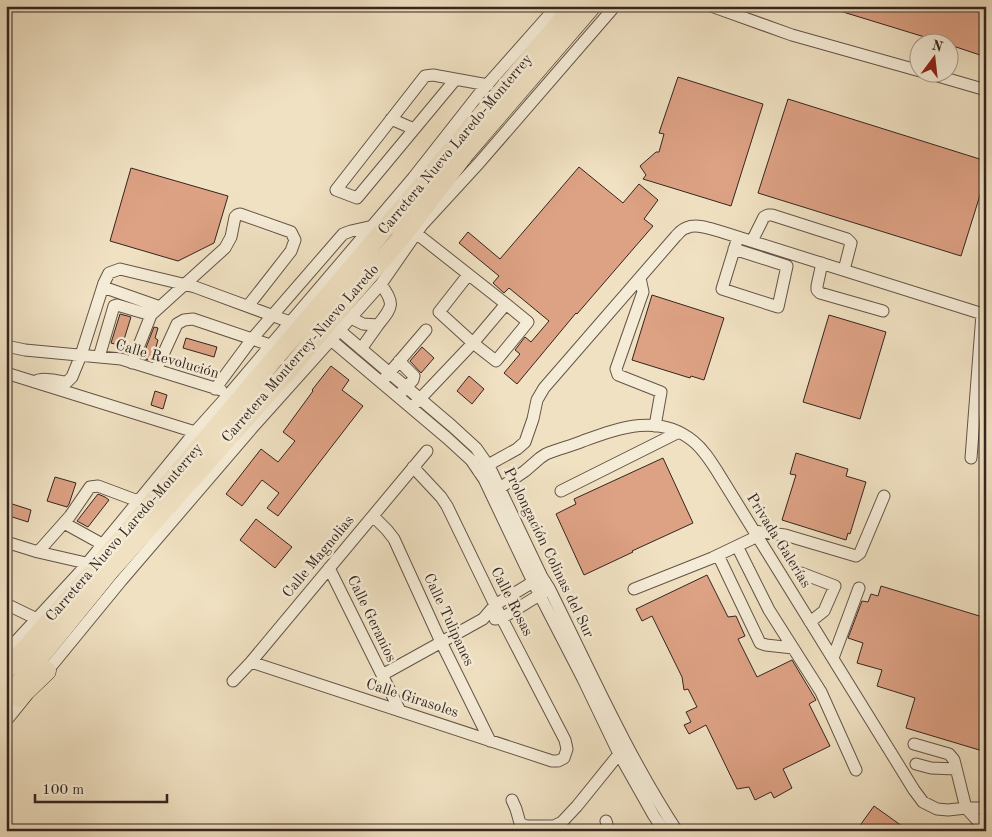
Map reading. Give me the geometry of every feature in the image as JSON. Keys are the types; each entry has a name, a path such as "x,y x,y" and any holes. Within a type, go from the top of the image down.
{"highway":[{"name":"Carretera Nuevo Laredo-Monterrey","path":"6,670 99,565 574,6"},
{"name":"Carretera Monterrey-Nuevo Laredo","path":"6,699 108,572 288,371 344,315 416,229 464,155 592,6"},
{"path":"413,178 471,127"},
{"path":"344,315 352,304 406,248"},
{"path":"253,427 286,379 288,371"},
{"path":"6,666 83,568"},
{"path":"6,711 47,671"}],"street":[{"path":"6,652 83,568 195,432 413,178 479,94 557,6"},
{"path":"6,721 121,581 339,330 344,315 381,284 406,248 416,229 479,163 614,6"},
{"path":"711,6 792,35 910,68"},
{"path":"455,80 357,198 336,190 425,76 433,74 488,86"},
{"path":"958,82 986,90"},
{"path":"391,119 414,129"},
{"path":"132,363 150,315 225,248 235,217 240,214 290,232 295,240 291,252 248,306"},
{"path":"752,241 764,217 768,214 772,215 846,239 851,244 844,270"},
{"path":"215,389 252,339 343,234 351,230 372,226"},
{"path":"484,469 518,449 525,442 537,400 544,388 685,228 694,226 752,241 984,314 971,458"},
{"path":"416,229 468,275 528,322 496,361 439,312 468,275"},
{"path":"734,249 787,266 778,307 722,289 734,249 738,237"},
{"path":"822,263 817,290 883,311"},
{"path":"34,382 39,379 67,382 72,377 109,273 120,269 196,287 290,322"},
{"path":"640,278 643,292 616,369 618,375 661,392 655,426"},
{"path":"361,349 390,310 391,299 381,284"},
{"path":"103,287 160,306"},
{"path":"412,408 474,343 506,304"},
{"path":"99,357 114,306 117,305 150,315"},
{"path":"344,315 363,324 378,325"},
{"path":"156,370 177,324 184,320 193,319 270,345"},
{"name":"Prolongación Colinas del Sur","path":"339,330 476,448 484,469 537,579 654,816 664,831"},
{"path":"381,382 426,330"},
{"name":"Prolongación Colinas del Sur","path":"330,340 484,469"},
{"name":"Calle Revolución","path":"6,346 25,350 121,359 230,393"},
{"path":"398,397 413,380 414,376 399,362"},
{"path":"6,373 195,432"},
{"name":"Privada Galerías","path":"495,491 525,471 540,458 555,450 630,426 655,426 679,432 694,441 706,454 923,802 937,809 986,808"},
{"path":"561,491 679,432"},
{"path":"525,442 540,458"},
{"name":"Calle Magnolias","path":"234,681 427,451"},
{"name":"Calle Rosas","path":"414,467 441,497 446,506 566,744 567,752 564,758"},
{"path":"38,552 64,523 90,487 98,486 138,501"},
{"path":"634,589 718,555 756,534 785,535 856,556 860,553 884,496"},
{"name":"Calle Tulipanes","path":"373,516 394,539 441,642 490,741"},
{"path":"64,523 102,544"},
{"path":"6,542 83,568"},
{"path":"737,546 769,610 821,692 856,770"},
{"path":"718,555 760,643 793,648"},
{"name":"Calle Geranios","path":"329,568 400,711"},
{"path":"801,573 835,586 824,612 810,622"},
{"path":"382,675 483,619 495,605 537,579"},
{"path":"833,658 859,588"},
{"path":"483,619 502,618 544,591"},
{"path":"6,604 37,619"},
{"name":"Calle Girasoles","path":"251,662 552,761 564,758"},
{"path":"914,744 949,754 954,760 966,808 986,830"},
{"path":"512,800 522,828 554,826 562,822 577,806 623,751"},
{"name":"Prolongación Colinas del Sur","path":"623,751 677,831"},
{"path":"916,764 931,768 956,769"}],"building":[{"path":"830,6 986,6 986,57 960,48 960,32 910,33 830,8"},
{"path":"678,77 763,104 731,206 643,179 646,175 640,166 656,152 659,152 664,134 659,133"},
{"path":"788,99 986,161 986,176 961,256 758,193"},
{"path":"579,167 623,203 639,184 658,200 644,219 653,226 576,313 517,384 504,373 520,354 515,350 525,337 531,342 549,321 509,288 504,293 493,283 499,276 459,243 468,232 500,259"},
{"path":"131,168 228,196 214,243 178,261 110,241"},
{"path":"652,295 724,318 704,380 691,376 690,378 632,360"},
{"path":"120,314 131,317 122,346 111,343"},
{"path":"829,315 886,332 860,419 803,402"},
{"path":"154,327 158,328 155,338 158,340 152,361 142,358"},
{"path":"186,338 217,347 214,357 183,348"},
{"path":"422,347 434,358 421,373 410,361"},
{"path":"331,366 349,380 342,390 363,406 278,516 267,508 279,493 262,480 242,506 226,494 261,449 278,462 295,441 283,432"},
{"path":"469,376 484,389 472,404 457,391"},
{"path":"155,391 167,395 163,409 151,405"},
{"path":"796,453 848,469 846,476 866,482 850,534 848,533 846,540 782,520 796,475 790,474"},
{"path":"663,458 693,523 584,575 556,514 576,504 574,499"},
{"path":"55,477 76,483 67,507 47,501"},
{"path":"98,494 109,500 88,527 77,521"},
{"path":"6,502 31,510 28,522 6,515"},
{"path":"256,519 292,547 275,568 240,540"},
{"path":"707,575 728,617 736,616 745,636 738,639 757,677 792,660 816,700 809,704 830,746 783,769 792,788 774,798 771,792 755,800 749,787 737,789 706,725 689,734 684,725 691,722 686,712 697,707 688,689 684,690 682,677 652,616 642,621 636,609"},
{"path":"881,586 986,618 986,752 906,728 915,698 877,686 882,670 857,663 863,643 848,638 862,601 868,602 871,594 878,596"},
{"path":"874,806 909,831 856,831"}]}
